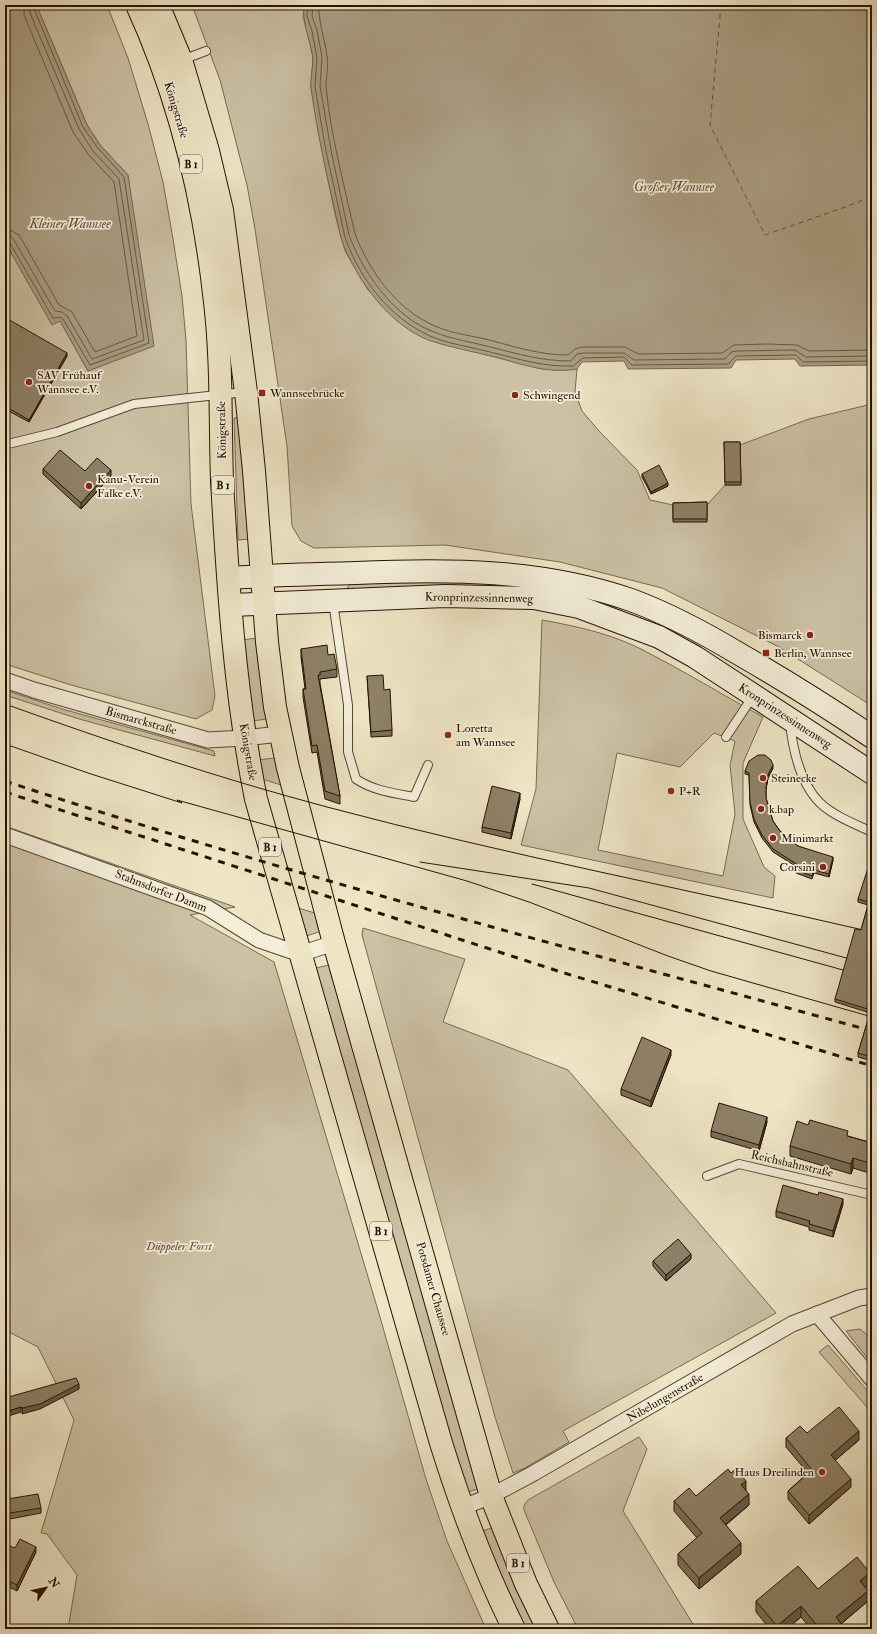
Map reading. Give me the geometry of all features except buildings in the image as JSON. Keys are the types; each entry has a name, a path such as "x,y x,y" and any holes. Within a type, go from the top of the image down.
{"main road":[{"name":"Königstraße","path":"137,5 172,63 208,151 222,210 246,392 270,671 280,734 334,943"},
{"name":"Königstraße","path":"158,5 172,63 189,156 202,214 215,303 221,395 222,478 231,605 244,738 256,799 300,954"},
{"name":"Kronprinzessinnenweg","path":"229,578 419,571 478,572 538,577 583,587 631,600 669,616 770,671 872,737"},
{"path":"331,574 332,601"},
{"name":"Kronprinzessinnenweg","path":"231,605 445,596 534,598 579,607 659,637 695,657 872,773"},
{"path":"753,695 770,671"},
{"name":"Potsdamer Chaussee","path":"334,943 491,1496 526,1584 548,1629"},
{"name":"B 1","path":"300,954 461,1508 497,1596 514,1629"}],"street":[{"name":"Bismarckstraße","path":"5,680 34,690 208,740 280,734"},
{"name":"Stahnsdorfer Damm","path":"5,835 208,908 259,940 300,954"},
{"path":"300,954 334,943"},
{"name":"Nibelungenstraße","path":"461,1508 491,1496 613,1428 792,1324 859,1298 872,1296"},
{"path":"817,1314 872,1379"}],"lane":[{"path":"172,63 206,51"},
{"path":"5,443 8,444 57,432 134,404 246,392"},
{"path":"332,601 348,705 348,752 356,779 367,786 381,791 414,797 428,765"},
{"path":"726,737 753,695"},
{"path":"789,719 791,736 801,775 820,803 842,818 872,832"},
{"name":"Reichsbahnstraße","path":"707,1176 739,1164 872,1194"}],"green space":[{"path":"39,5 107,5 128,58 148,124 163,182 182,296 186,340 191,504 215,696 212,710 196,719 71,685 5,664 5,242 52,324 60,321 88,371 128,175 100,145 87,125 38,9"},
{"path":"192,5 305,5 303,17 308,32 313,58 311,87 335,214 345,251 368,290 430,340 542,369 577,369 575,392 582,411 599,431 637,470 650,500 673,505 674,522 707,505 725,485 741,485 740,445 809,419 872,404 872,706 779,647 662,588 560,562 445,545 314,548 301,541 292,526 287,446 255,229 247,185 220,80"},
{"path":"240,417 250,539 238,540 234,418"},
{"path":"459,581 529,585 616,605 614,611 348,590 347,588 350,584"},
{"path":"542,620 594,631 631,644 763,717 743,763 743,819 764,867 775,876 773,898 521,845 536,789","holes":["714,733 735,741 730,765 735,814 723,876 598,850 617,753 680,767"]},
{"path":"257,638 267,719 252,721 242,640"},
{"path":"5,690 62,709 214,751 215,756 79,719 5,695"},
{"path":"275,758 281,785 262,779 257,760"},
{"name":"Düppeler Forst","path":"5,826 235,907 190,915 274,962 380,1317 426,1479 447,1541 486,1629 68,1629 77,1575 47,1534 41,1533 74,1420 38,1347 5,1330"},
{"path":"295,907 318,914 322,931 303,937"},
{"path":"363,928 465,959 443,1022 568,1070 776,1313 563,1431 569,1442 525,1468 513,1473 495,1417 362,935"},
{"path":"333,964 481,1488 465,1493 312,969"},
{"path":"860,1329 872,1339 872,1364 846,1331"},
{"path":"828,1345 872,1396 872,1413 819,1352"},
{"path":"639,1437 647,1449 623,1511 696,1629 578,1629 554,1582 524,1510 524,1505 528,1500"},
{"path":"494,1527 539,1629 522,1629 480,1532"}],"water":[{"name":"Kleiner Wannsee","path":"5,5 39,5 38,9 87,125 100,145 128,175 154,346 88,371 60,321 52,325 5,242"},
{"name":"Großer Wannsee","path":"305,5 872,5 872,365 800,366 795,359 736,360 731,368 628,369 624,361 582,362 577,369 547,370 447,346 416,334 401,324 376,299 355,269 341,238 324,164 314,107 311,84 313,58 305,24"}],"ferry route":[{"path":"721,5 710,125 765,235 851,205 872,196"}],"tram line":[{"path":"5,704 165,759 327,807 531,857 872,932"},
{"path":"5,744 88,773 182,803 177,800 467,881 529,902 668,956 711,971 872,1017"},
{"path":"420,862 589,888 872,965"},
{"path":"532,884 872,978"}],"railway":[{"path":"5,781 112,816 329,881 872,1031"},
{"path":"5,792 561,972 872,1066"}],"place":[{"name":"SAV Frühauf Wannsee e.V.","path":"29,382"},
{"name":"Wannseebrücke","path":"262,393"},
{"name":"Schwingend","path":"515,395"},
{"name":"Kanu-Verein Falke e.V.","path":"89,486"},
{"name":"Bismarck","path":"810,635"},
{"name":"Berlin, Wannsee","path":"766,653"},
{"name":"Loretta am Wannsee","path":"448,735"},
{"name":"Steinecke","path":"763,778"},
{"name":"P+R","path":"671,791"},
{"name":"k.bap","path":"761,809"},
{"name":"Minimarkt","path":"773,838"},
{"name":"Corsini","path":"823,867"},
{"name":"Haus Dreilinden","path":"822,1472"}]}
